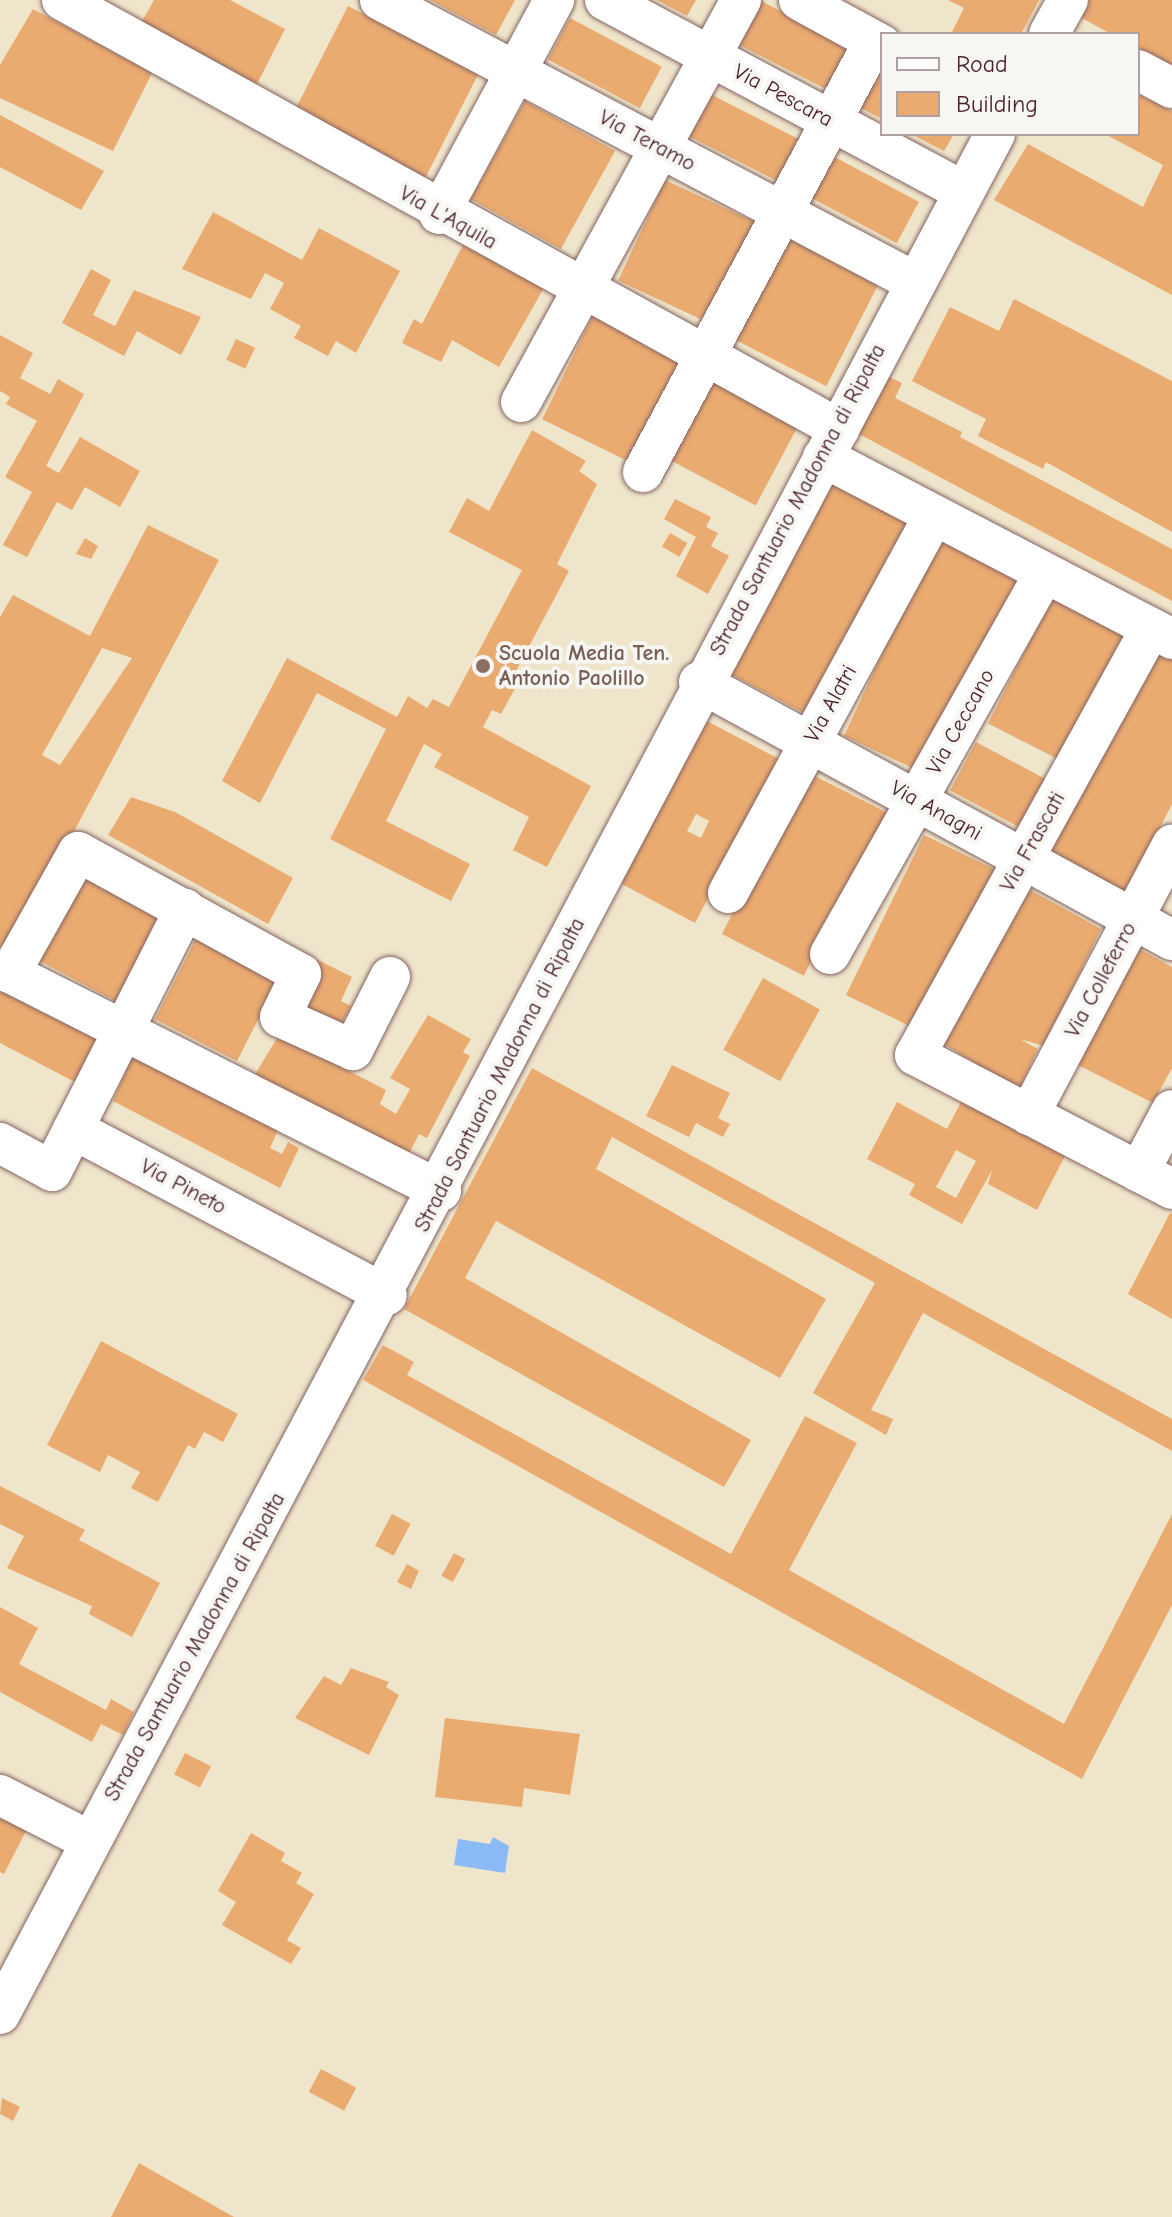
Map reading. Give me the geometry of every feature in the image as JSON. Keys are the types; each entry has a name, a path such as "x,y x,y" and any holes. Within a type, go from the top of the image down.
{"street":[{"name":"Via L'Aquila","path":"62,0 439,214 705,357 934,515 1161,634"},
{"name":"Via Teramo","path":"380,0 913,281"},
{"path":"439,214 554,0"},
{"name":"Via Pescara","path":"605,0 962,191"},
{"path":"521,402 741,0"},
{"path":"643,472 830,121 878,43 799,0"},
{"path":"1140,71 1172,88"},
{"name":"Strada Santuario Madonna di Ripalta","path":"0,2014 90,1841 387,1295 699,682 831,443 913,281 994,136"},
{"name":"Via Alatri","path":"728,893 934,515"},
{"name":"Via Ceccano","path":"830,954 1045,573"},
{"name":"Via Frascati","path":"1029,1115 915,1055 1023,859 1161,634"},
{"name":"Via Anagni","path":"699,682 1172,940"},
{"name":"Via Colleferro","path":"1029,1115 1172,845"},
{"path":"390,977 353,1050 280,1017 301,974 78,852 10,973 441,1191"},
{"path":"0,1143 52,1171 185,909"},
{"path":"1029,1115 1155,1181 1172,1110"},
{"name":"Via Pineto","path":"73,1129 387,1295"},
{"path":"0,1795 90,1841"}],"water":[{"path":"493,1837 509,1846 505,1873 454,1865 458,1839 490,1844"}],"building":[{"path":"154,0 230,0 285,29 257,84 141,23"},
{"path":"430,0 515,0 496,35"},
{"path":"657,0 696,0 687,16"},
{"path":"759,0 852,47 829,91 737,44"},
{"path":"948,0 1039,0 1022,32 952,32 964,8"},
{"path":"1089,0 1172,0 1172,68 1140,50 1140,32 1107,32 1080,17"},
{"path":"348,6 479,73 425,179 294,112"},
{"path":"33,9 152,73 113,151 0,98 0,65"},
{"path":"570,18 662,67 640,108 548,59"},
{"path":"880,67 880,118 853,104"},
{"path":"710,94 802,141 780,183 689,136"},
{"path":"1140,95 1172,111 1172,295 994,200 1028,144 1143,207 1163,165 1109,136 1140,136"},
{"path":"525,101 615,151 561,249 471,199"},
{"path":"0,115 104,171 81,210 0,167"},
{"path":"915,136 953,136 944,151"},
{"path":"827,153 919,202 897,243 805,194"},
{"path":"665,180 761,225 714,325 618,281"},
{"path":"213,212 302,260 319,228 400,271 356,353 336,341 328,356 294,338 301,326 270,309 284,283 265,273 251,299 182,269"},
{"path":"781,233 879,283 826,386 728,336"},
{"path":"465,241 545,286 499,367 452,340 441,362 402,343 414,319 422,324"},
{"path":"91,269 111,280 93,315 115,326 134,290 201,317 181,355 137,331 124,356 62,323"},
{"path":"1014,299 1172,381 1172,532 1046,462 1043,469 978,436 986,419 912,381 950,307 999,331"},
{"path":"593,315 689,362 638,466 542,419"},
{"path":"0,335 33,353 20,378 50,394 58,379 84,394 46,466 59,473 80,437 140,471 120,507 85,487 72,510 57,502 27,557 3,545 32,492 5,477 37,421 6,404 10,397 0,391"},
{"path":"236,339 255,348 245,369 226,360"},
{"path":"708,376 799,424 756,506 665,457"},
{"path":"889,377 902,383 895,398 962,432 960,437 1172,549 1172,601 859,434"},
{"name":"Scuola Media Ten. Antonio Paolillo","path":"532,430 586,461 579,471 597,484 557,564 569,571 516,671 522,676 501,714 492,710 483,727 591,786 547,867 513,850 529,817 434,767 442,754 424,744 386,821 470,864 451,901 330,839 386,729 317,693 260,803 222,781 287,658 397,717 408,696 427,708 433,699 449,707 522,570 449,532 467,498 489,511"},
{"path":"835,477 914,519 809,716 730,674"},
{"path":"675,499 711,517 706,527 718,533 711,546 729,556 708,594 676,576 696,537 664,519"},
{"path":"148,525 219,560 10,951 0,946 0,617 13,595 90,636","holes":["102,648 132,658 60,765 42,755"]},
{"path":"939,532 1021,570 926,774 844,736"},
{"path":"670,533 687,543 679,557 662,547"},
{"path":"85,538 98,546 91,559 76,554"},
{"path":"1053,596 1130,635 1065,762 988,723"},
{"path":"1158,651 1172,658 1172,804 1126,894 1049,852"},
{"path":"703,719 781,760 695,923 618,882","holes":["696,814 709,821 701,838 687,831"]},
{"path":"976,742 1048,780 1022,829 950,791"},
{"path":"805,771 887,813 804,976 722,934"},
{"path":"131,797 175,812 293,878 268,924 108,835"},
{"path":"924,835 1000,872 922,1032 846,995"},
{"path":"86,870 168,914 120,1004 38,960"},
{"path":"1030,890 1101,929 1044,1046 1020,1039 1038,1049 1019,1090 944,1044"},
{"path":"200,931 282,973 237,1061 155,1019"},
{"path":"1139,949 1172,967 1172,1068 1153,1103 1076,1064"},
{"path":"318,960 352,977 341,1001 351,1006 341,1025 297,1003"},
{"path":"763,978 820,1010 780,1081 723,1050"},
{"path":"0,988 97,1040 75,1082 0,1043"},
{"path":"428,1015 471,1039 463,1052 470,1056 427,1138 419,1134 408,1156 254,1076 279,1035 386,1090 380,1104 396,1114 410,1089 390,1078"},
{"path":"133,1054 279,1128 270,1148 282,1154 288,1142 299,1148 280,1188 113,1101"},
{"path":"672,1065 730,1093 718,1118 730,1124 723,1137 696,1123 689,1137 646,1116"},
{"path":"532,1068 1172,1419 1172,1451 923,1313 871,1410 893,1419 886,1435 813,1393 875,1283 612,1137 596,1169 826,1299 780,1378 496,1221 465,1278 751,1440 724,1487 404,1309"},
{"path":"897,1102 947,1129 961,1102 1067,1152 1037,1210 988,1184 992,1170 962,1224 909,1195 915,1184 867,1159","holes":["956,1150 976,1161 956,1198 936,1187"]},
{"path":"1172,1214 1172,1319 1128,1294"},
{"path":"101,1341 238,1414 223,1442 204,1432 195,1449 188,1445 158,1502 131,1488 140,1472 108,1455 100,1472 47,1445"},
{"path":"383,1345 414,1362 407,1375 731,1554 805,1416 857,1443 789,1570 1064,1724 1172,1514 1172,1605 1082,1779 363,1380"},
{"path":"0,1486 85,1530 79,1540 160,1583 132,1637 89,1614 92,1606 7,1568 24,1536 0,1524"},
{"path":"392,1514 411,1524 394,1556 375,1546"},
{"path":"454,1553 465,1559 453,1582 441,1576"},
{"path":"407,1564 419,1571 411,1589 397,1582"},
{"path":"0,1607 38,1628 19,1664 106,1710 111,1699 134,1712 123,1735 101,1724 92,1742 0,1692"},
{"path":"351,1668 389,1682 386,1687 399,1695 369,1755 295,1718 324,1676 341,1685"},
{"path":"445,1718 580,1734 570,1795 524,1788 522,1807 435,1797"},
{"path":"185,1753 211,1766 200,1788 174,1774"},
{"path":"0,1817 26,1831 4,1874 0,1872"},
{"path":"251,1833 285,1853 281,1861 302,1873 296,1883 314,1894 287,1940 301,1948 291,1964 222,1925 236,1902 218,1891"},
{"path":"321,2069 356,2088 344,2111 309,2092"},
{"path":"2,2098 20,2107 13,2121 0,2114"},
{"path":"139,2163 225,2212 234,2217 111,2217"}],"place":[{"name":"Scuola Media Ten. Antonio Paolillo","path":"483,666"}]}
